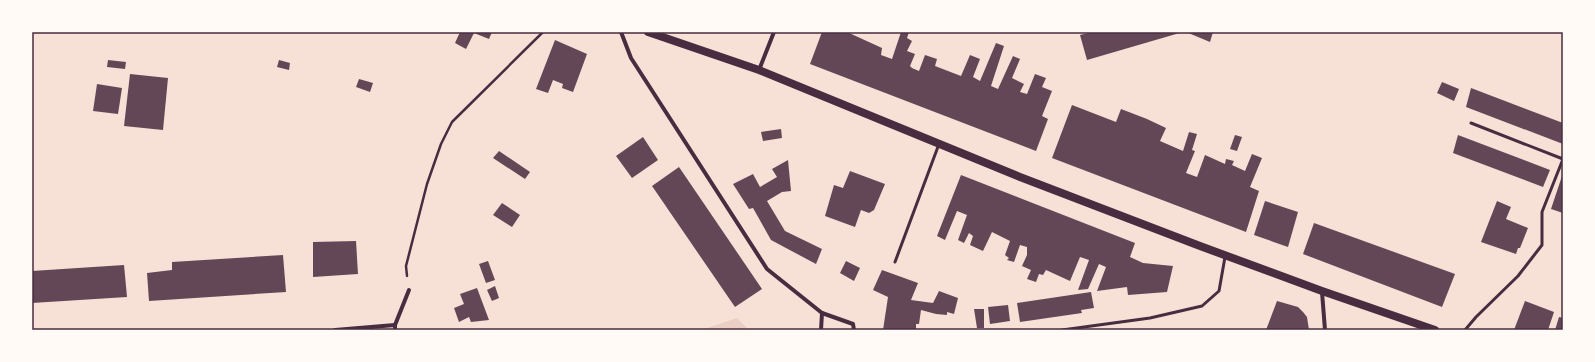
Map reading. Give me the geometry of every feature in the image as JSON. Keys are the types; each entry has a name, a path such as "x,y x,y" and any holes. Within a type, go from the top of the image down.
{"main road":[{"path":"648,32 759,70 1020,177 1322,291 1435,330"}],"street":[{"path":"621,32 631,58 767,269 822,313 853,324 854,330"},
{"path":"759,70 774,32"},
{"path":"335,330 395,328 409,290"},
{"path":"1322,291 1326,330"},
{"path":"821,330 822,313"}],"lane":[{"path":"1465,330 1476,317 1518,276 1542,245 1542,212 1563,159 1471,123"},
{"path":"895,262 939,143"},
{"path":"1062,330 1150,318 1202,306 1219,291 1226,255"}],"path":[{"path":"409,290 406,266 428,184 441,144 452,122 543,32"}],"shaded area":[{"path":"737,318 749,330 701,330"}],"building":[{"path":"460,32 492,32 489,39 474,33 466,49 455,43"},
{"path":"822,32 847,32 882,48 881,55 892,59 901,32 909,32 907,38 912,41 907,51 915,54 910,66 912,68 919,71 925,55 937,59 935,66 961,76 970,55 980,59 973,77 980,81 996,43 1004,46 991,86 998,89 1013,56 1020,59 1012,78 1024,84 1020,92 1027,94 1035,74 1046,78 1042,87 1052,91 1042,116 1048,119 1036,151 810,64"},
{"path":"1092,32 1183,32 1087,60 1080,35"},
{"path":"1186,32 1213,32 1210,42"},
{"path":"555,40 587,54 573,92 562,88 563,84 553,80 548,93 536,89"},
{"path":"108,60 126,62 125,69 107,67"},
{"path":"279,60 290,63 289,70 277,67"},
{"path":"130,74 168,78 163,130 124,126"},
{"path":"359,79 373,83 370,92 356,87"},
{"path":"1442,82 1459,89 1454,101 1437,93"},
{"path":"97,84 122,88 118,114 93,111"},
{"path":"1471,88 1563,123 1563,144 1466,107"},
{"path":"1072,105 1116,122 1121,109 1147,119 1166,128 1160,141 1183,151 1189,132 1197,134 1192,150 1195,151 1186,173 1197,177 1205,155 1225,164 1226,159 1234,161 1232,165 1245,171 1252,154 1262,158 1250,187 1259,191 1246,232 1052,158"},
{"path":"781,129 782,138 763,141 761,132"},
{"path":"1235,135 1242,137 1237,151 1230,149"},
{"path":"1458,135 1550,170 1543,187 1453,153"},
{"path":"643,137 658,160 632,178 616,156"},
{"path":"499,151 530,172 525,179 493,158"},
{"path":"788,160 791,191 782,192 767,201 785,231 822,249 816,264 771,240 753,208 749,209 733,184 753,174 760,187 777,177 772,169"},
{"path":"679,167 762,289 735,307 652,186"},
{"path":"850,171 885,184 874,210 869,213 861,210 855,227 825,216 834,185 843,188"},
{"path":"1563,173 1563,213 1551,209"},
{"path":"961,175 1135,243 1130,257 1143,263 1173,266 1167,292 1128,295 1127,287 1097,291 1106,267 1099,264 1088,289 1078,290 1089,260 1080,257 1070,281 1046,270 1043,275 1039,274 1036,282 1027,279 1031,270 1022,266 1027,255 1027,247 1020,245 1014,262 1007,260 1009,258 1005,255 1010,241 992,232 983,251 970,245 973,236 969,233 964,243 958,240 967,215 957,211 945,240 937,236"},
{"path":"1265,201 1298,212 1288,247 1254,235"},
{"path":"1497,201 1511,207 1506,219 1528,228 1516,254 1481,242"},
{"path":"502,203 520,215 512,227 493,215"},
{"path":"1314,223 1455,274 1442,307 1303,254"},
{"path":"356,241 358,274 313,277 313,242"},
{"path":"283,255 286,292 149,301 147,273 172,270 172,262"},
{"path":"488,261 495,280 486,283 479,264"},
{"path":"846,261 860,268 854,281 840,273"},
{"path":"124,265 127,297 32,303 32,271"},
{"path":"882,270 918,283 911,300 933,303 939,291 958,298 954,314 947,312 947,315 936,314 921,310 919,324 916,324 916,330 883,330 888,297 873,290"},
{"path":"495,286 499,298 492,301 487,290"},
{"path":"477,288 489,320 471,322 469,317 459,322 454,308 464,304 460,294"},
{"path":"1091,292 1094,308 1081,310 1082,313 1020,322 1017,303"},
{"path":"1277,301 1298,307 1307,317 1309,330 1266,330"},
{"path":"1525,301 1554,312 1548,330 1514,330"},
{"path":"1008,305 1010,321 990,324 988,307"},
{"path":"974,309 984,309 984,328 977,328"},
{"path":"1559,317 1563,318 1563,330 1555,330"}]}
